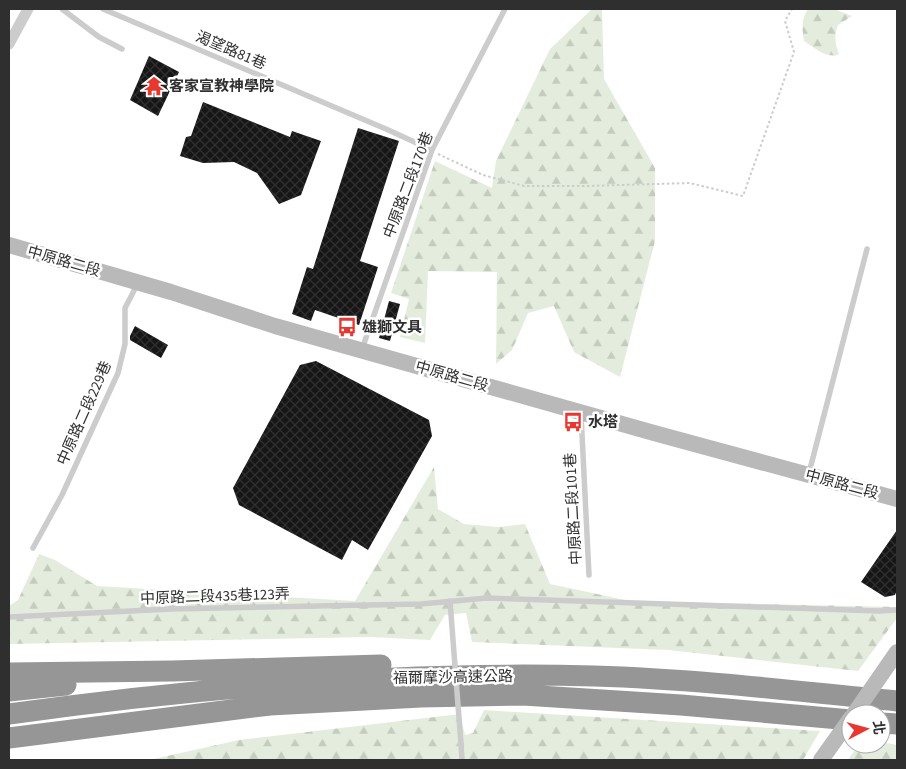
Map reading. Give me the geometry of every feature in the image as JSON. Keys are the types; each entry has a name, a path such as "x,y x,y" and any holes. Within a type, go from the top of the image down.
{"highway":[{"path":"9,674 337,665 412,665 594,676"},
{"path":"9,691 172,671"},
{"name":"福爾摩沙高速公路","path":"9,714 88,704 301,683 414,677 594,676 700,681 897,701"},
{"name":"福爾摩沙高速公路","path":"9,738 270,705 421,697 523,695 681,705 841,718"},
{"path":"9,748 109,724"}],"street":[{"path":"9,44 28,9"},
{"name":"中原路二段","path":"9,245 138,282 275,326 897,499"},
{"path":"861,704 897,652"},
{"path":"821,760 841,733"}],"lane":[{"path":"62,9 99,37 122,49"},
{"name":"渴望路81巷","path":"103,9 386,128 432,150"},
{"name":"中原路二段170巷","path":"362,350 432,150 505,9"},
{"path":"808,475 867,249"},
{"name":"中原路二段229巷","path":"33,548 62,495 118,373 125,344 125,308 138,282"},
{"name":"中原路二段101巷","path":"580,412 589,574"},
{"name":"中原路二段435巷123弄","path":"9,617 172,609 421,604 487,598 879,611 897,610"},
{"path":"450,602 462,760"}],"path":[{"path":"432,150 483,175 524,186 690,183 743,196 794,52 785,21 792,9"}],"green space":[{"path":"592,9 602,9 604,79 655,168 655,241 620,377 574,352 554,306 528,313 512,350 496,364 497,272 428,271 425,343 400,337 409,299 391,293 435,161 492,188 496,161 550,49"},
{"path":"808,9 834,9 852,16 838,25 836,40 839,54 825,54 804,41 803,24"},
{"path":"434,467 438,509 464,524 499,527 525,524 550,584 630,601 897,607 897,618 858,671 668,650 472,642 466,613 445,615 430,640 370,637 9,644 9,606 18,600 39,554 55,560 97,586 355,601"},
{"path":"484,710 820,731 803,760 149,760 239,740 460,714 465,735 473,733"},
{"path":"891,744 897,745 897,760 848,760 852,754 891,754"}],"building":[{"name":"客家宣教神學院","path":"149,56 179,72 158,116 130,100"},
{"path":"203,102 290,137 292,131 321,141 301,195 279,204 257,173 234,162 203,163 180,156 186,137 191,136"},
{"path":"358,128 399,141 360,261 378,267 359,325 315,310 311,321 292,314 307,267 313,269"},
{"path":"389,301 400,304 390,341 379,338"},
{"path":"135,326 168,345 161,358 130,340"},
{"path":"316,361 429,420 432,436 368,550 352,540 342,560 239,505 233,488 300,365"},
{"path":"897,530 897,590 895,595 885,597 861,582"}],"place":[{"name":"客家宣教神學院","path":"154,86"},
{"name":"雄獅文具","path":"347,327"},
{"name":"水塔","path":"573,422"}]}
